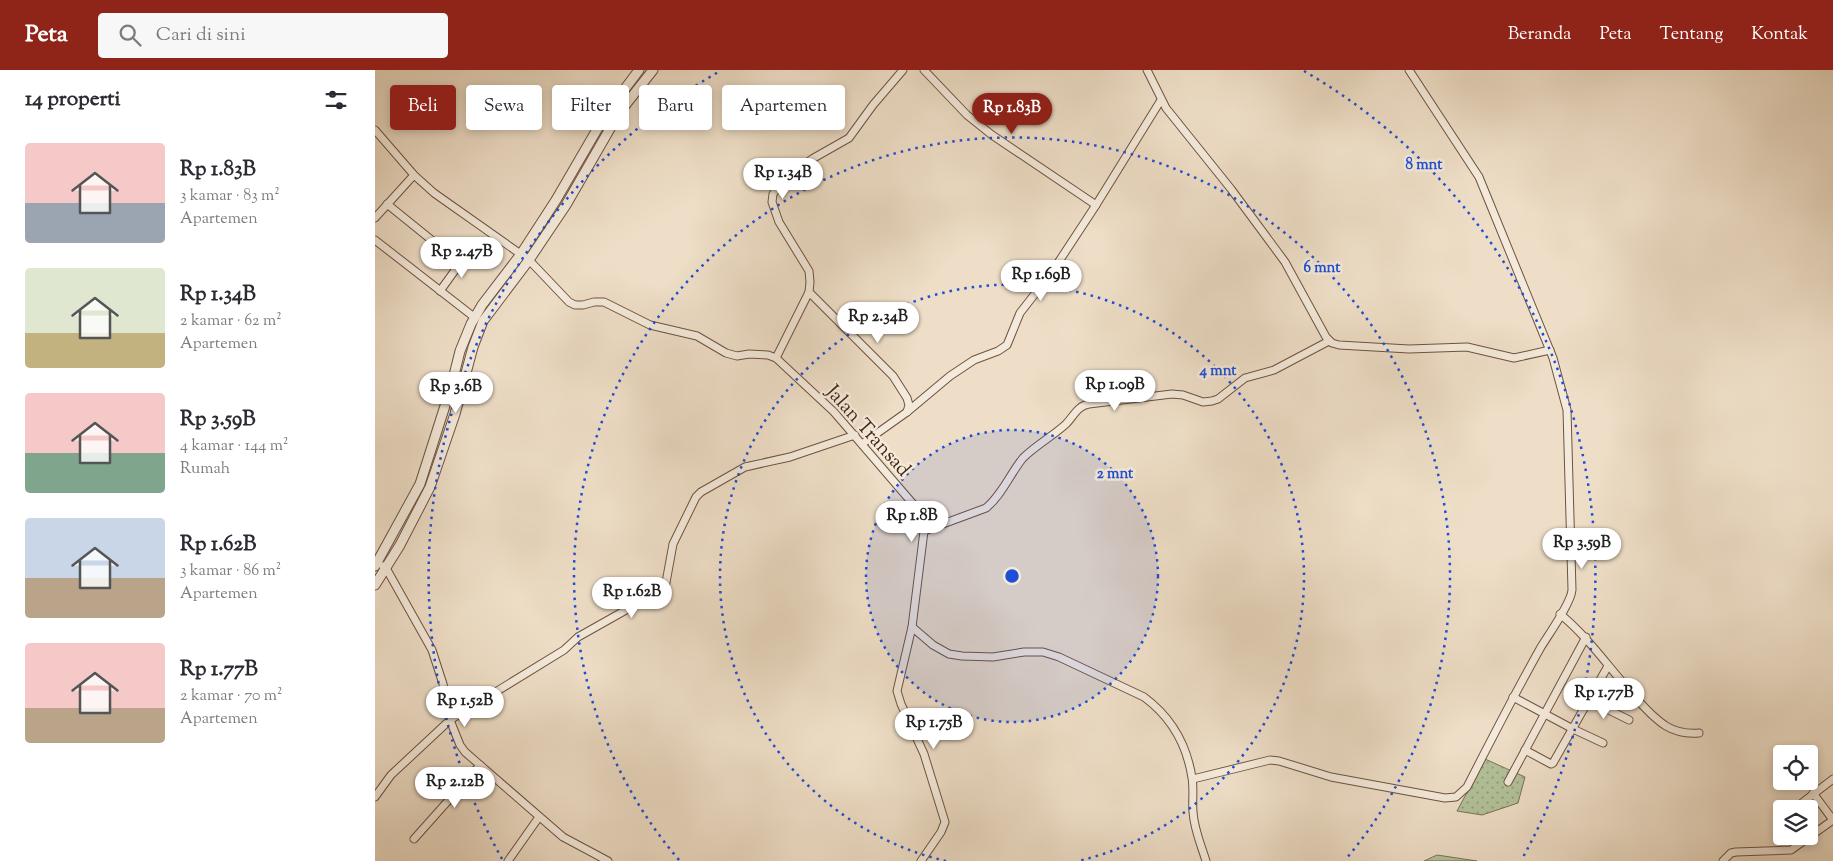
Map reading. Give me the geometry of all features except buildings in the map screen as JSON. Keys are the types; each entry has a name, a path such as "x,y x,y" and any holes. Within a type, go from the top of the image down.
{"street":[{"path":"608,861 563,837 479,765 460,745 450,720 443,684 432,650 386,568 376,564 420,484 431,454 460,351 474,317 521,254 556,200 606,114 639,70"},
{"path":"375,585 400,545 430,487 455,414 473,347 483,321 529,260 566,205 619,113 653,70"},
{"path":"375,130 414,175 434,193 529,260 569,302 575,305 604,302 650,325 697,336 726,353 737,356 749,354 767,355 776,358 809,292 810,282 809,271 779,222 772,202 773,194 780,184 812,159 849,138 873,105 903,70"},
{"path":"924,70 973,120 1096,205"},
{"path":"1147,70 1161,100 1231,188 1285,262 1329,341 1339,345 1409,349 1467,347 1514,358 1550,350"},
{"path":"1193,779 1270,760 1331,777 1445,798 1456,797 1467,786 1513,697 1571,600 1567,410 1563,392 1550,350 1479,177 1409,70"},
{"path":"862,444 974,360 998,351 1007,345 1020,312 1052,272 1161,100"},
{"path":"375,218 414,175"},
{"path":"387,204 460,263"},
{"path":"375,240 474,317"},
{"path":"441,291 466,255"},
{"path":"809,292 893,376 907,398 909,406 907,412"},
{"path":"925,530 986,508 993,502 1031,450 1065,424 1080,407 1089,404 1171,394 1183,395 1203,402 1213,401 1245,378 1274,370 1329,341"},
{"name":"Jalan Transad","path":"776,358 834,412 920,512 925,530 912,627 897,691 924,754 945,822 941,832 921,861"},
{"path":"375,797 393,773 450,720 564,650 578,637 665,588 674,541 696,497 701,492 745,467 790,457 855,435"},
{"path":"431,454 440,458"},
{"path":"1561,614 1585,637 1643,706 1665,725 1684,733 1699,733"},
{"path":"912,627 933,646 949,654 993,657 1024,652 1043,652 1059,657 1144,697 1160,710 1177,731 1187,754 1193,779 1193,814 1206,861"},
{"path":"1508,782 1585,637"},
{"path":"1525,750 1552,764 1608,666"},
{"path":"1513,697 1603,743"},
{"path":"1589,700 1629,720"},
{"path":"414,839 479,765"},
{"path":"1805,800 1833,779"},
{"path":"1813,793 1833,820 1818,831"},
{"path":"508,861 539,817"},
{"path":"1723,861 1731,853 1788,851 1797,845"}],"green space":[{"path":"1485,759 1525,777 1518,803 1482,815 1457,811"},
{"path":"1437,855 1477,861 1424,861"}]}
